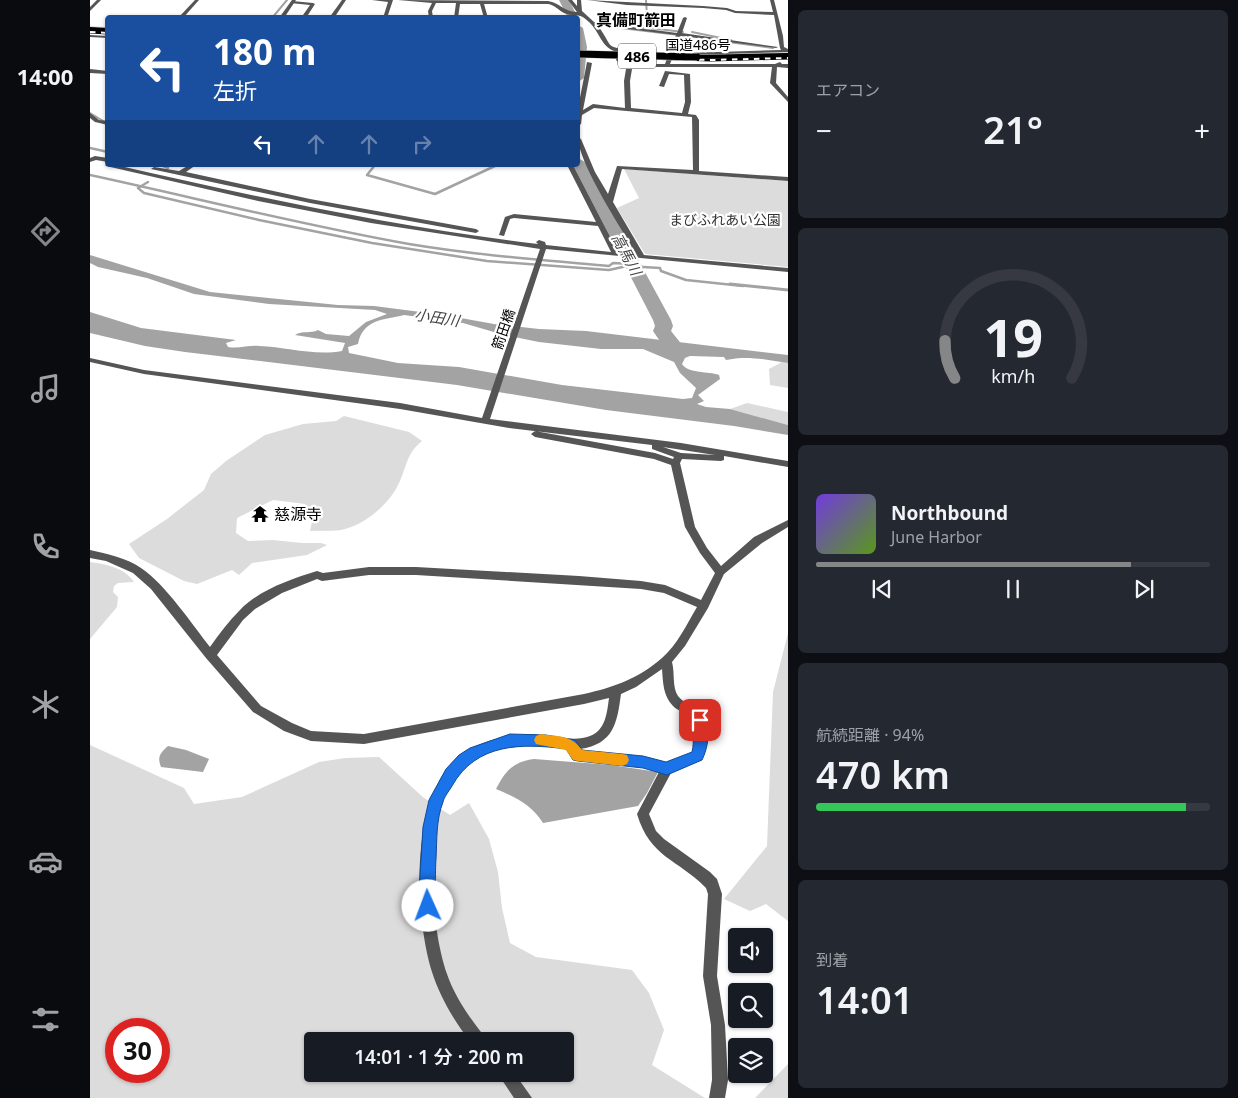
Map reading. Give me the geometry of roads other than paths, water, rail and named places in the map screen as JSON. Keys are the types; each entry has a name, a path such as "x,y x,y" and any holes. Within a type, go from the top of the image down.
{"highway":[{"path":"90,29 105,30"},
{"name":"国道486号","path":"580,54 697,57 786,54"}],"street":[{"path":"91,9 100,0"},
{"path":"183,15 197,0"},
{"path":"334,15 344,0"},
{"path":"374,0 390,0 386,15"},
{"path":"400,0 552,3 567,14 578,13"},
{"path":"559,0 567,14"},
{"path":"570,0 578,13 593,23 678,33 786,54"},
{"path":"578,13 579,0"},
{"path":"589,0 703,7 727,9 735,12 776,14"},
{"path":"772,0 786,54"},
{"path":"282,15 293,1 313,4 305,15"},
{"path":"431,15 430,11 435,1"},
{"path":"456,15 458,2"},
{"path":"501,2 501,9"},
{"path":"482,3 485,15"},
{"path":"662,86 671,53 685,18"},
{"path":"593,23 605,46 619,52 786,54"},
{"path":"90,36 105,37"},
{"path":"619,52 619,60 627,67 666,70 687,74 688,102 685,114"},
{"path":"786,54 775,66 773,83 788,100"},
{"path":"580,105 589,63"},
{"path":"666,70 788,66"},
{"path":"627,67 628,109"},
{"path":"90,71 105,72"},
{"path":"580,113 593,106 694,116 696,120 696,173"},
{"path":"90,115 105,122"},
{"path":"580,144 592,172 638,256"},
{"path":"90,160 95,158 105,160"},
{"path":"90,160 105,164"},
{"path":"117,167 407,228 544,247 788,270"},
{"path":"144,167 182,173 310,201 539,242 544,247"},
{"path":"182,173 190,167"},
{"path":"571,167 616,254"},
{"path":"609,203 619,167 788,178"},
{"path":"502,235 507,218 514,216 600,224"},
{"name":"箭田橋","path":"486,419 544,247"},
{"path":"90,360 144,372 400,406 486,419 508,425 644,441 788,464"},
{"path":"508,425 518,430 678,460 755,458"},
{"path":"644,441 678,460"},
{"path":"678,460 685,510 693,533 703,552 720,572"},
{"path":"90,554 108,558 137,570 155,586 210,655 257,709 288,727 311,736 364,739 584,699 616,691 632,684 666,661 681,643 704,605 720,572 758,540 788,523"},
{"path":"210,655 244,612 252,606 298,582 318,575 322,577 369,571 416,571 596,581 665,589 704,605"},
{"path":"666,661 670,670 669,688 676,702 696,714 702,729 697,756 667,769 643,814 649,832 656,843 705,877 712,884 715,894 710,976 718,1025 720,1080 717,1098"},
{"path":"473,1032 446,990 436,964 431,942 426,891 430,827 436,800 451,773 474,752 510,740 546,740 570,744 595,740 604,734 613,712 616,691"},
{"path":"570,744 578,755 643,762 667,769"},
{"path":"512,1082 524,1098"}],"water":[{"name":"小田川","path":"90,255 210,292 338,305 374,306 494,324 539,329 586,331 788,355 788,363 757,358 726,360 724,357 690,356 685,358 682,364 694,371 719,375 720,379 698,395 704,401 697,404 706,407 730,409 788,425 788,435 734,426 606,410 457,385 185,352 145,346 90,333 90,312 141,328 236,340 226,343 228,347 259,346 311,352 332,352 342,351 345,343 295,335 318,330 326,334 349,336 366,322 387,314 375,310 269,304 194,294 147,278 98,267 90,263","holes":["404,315 463,323 504,335 539,342 601,349 643,349 674,362 680,373 696,388 692,398 683,399 562,385 459,367 398,363 349,353 348,347 358,344 364,330 369,325 382,320"]},
{"path":"168,746 186,750 209,759 203,772 161,767 160,755"},
{"path":"534,759 611,765 658,772 638,806 543,823 528,806 496,789 511,768 521,762"}],"waterway":[{"path":"274,15 287,0"},
{"name":"高馬川","path":"564,0 572,15"},
{"path":"646,0 647,16 641,27 683,32"},
{"path":"604,26 679,35"},
{"path":"692,32 731,40"},
{"path":"713,40 773,48"},
{"name":"高馬川","path":"580,41 580,57"},
{"path":"90,113 105,122"},
{"path":"90,148 105,151"},
{"name":"高馬川","path":"580,166 662,320 664,326 662,331 674,346"},
{"path":"373,167 367,175 435,194 493,167"},
{"path":"90,175 141,186"},
{"path":"141,186 148,182"},
{"path":"141,186 369,237 434,248 559,262 609,266 613,263 633,264"},
{"path":"141,186 138,188 144,193 259,220 372,243 487,261 609,270 627,266 660,268 661,271 686,280 743,286"},
{"path":"730,284 788,290"}],"railway":[{"path":"90,32 105,33"},
{"path":"580,56 711,60 788,58"}],"place":[{"name":"慈源寺","path":"260,514"}],"district":[{"name":"真備町箭田","path":"636,20"}],"park label":[{"name":"まびふれあい公園","path":"725,219"}]}
